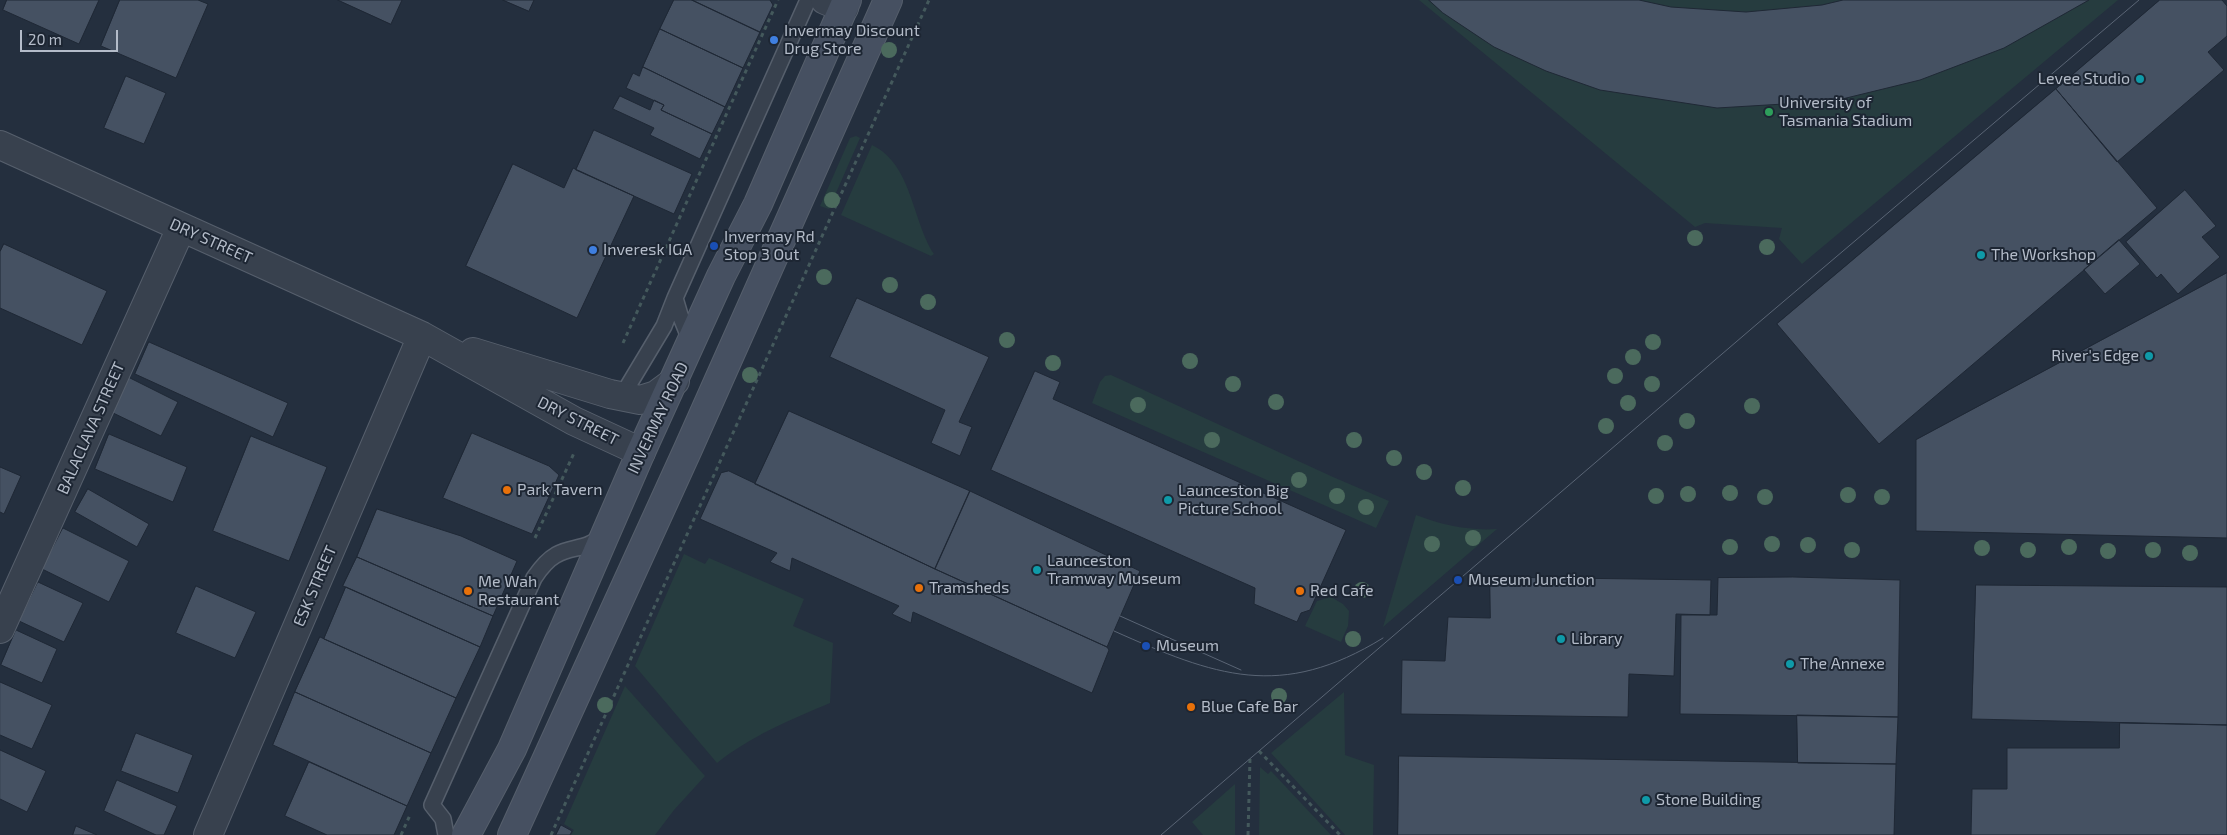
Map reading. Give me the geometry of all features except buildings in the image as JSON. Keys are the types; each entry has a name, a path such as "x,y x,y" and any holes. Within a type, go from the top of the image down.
{"main road":[{"path":"512,835 688,449 888,0"},
{"name":"INVERMAY ROAD","path":"466,835 512,749 642,452 721,276 758,204 846,2"},
{"path":"758,204 785,184 826,100 835,95 845,96"},
{"name":"DRY STREET","path":"642,452 688,449"}],"street":[{"name":"DRY STREET","path":"0,145 422,336 574,421 642,452"},
{"name":"BALACLAVA STREET","path":"0,629 181,228"},
{"name":"DRY STREET","path":"422,336 640,400 656,395 675,380"},
{"name":"ESK STREET","path":"208,835 422,336"}],"lane":[{"path":"622,396 664,326 808,0"},
{"path":"676,298 680,315 692,344"},
{"path":"446,835 443,819 432,805 534,578 556,555 568,550 585,547 595,542 609,527"}],"path":[{"path":"620,348 778,0"},
{"path":"551,835 929,0"},
{"path":"1259,750 1340,835"},
{"path":"1248,835 1250,758"}],"green space":[{"name":"University of Tasmania Stadium","path":"1419,0 2118,0 1802,264 1779,239 1782,228 1705,223 1695,227"},
{"path":"856,136 860,138 829,209 820,206 850,138"},
{"path":"872,145 885,154 895,165 903,179 934,254 931,256 841,215"},
{"path":"1111,375 1389,501 1376,528 1092,403 1100,382 1105,376"},
{"path":"1416,515 1456,526 1497,529 1383,627"},
{"path":"684,554 705,564 709,558 804,599 793,626 833,643 830,703 757,737 717,763 635,666"},
{"path":"1331,597 1343,604 1349,611 1348,626 1341,642 1305,626 1317,601"},
{"path":"625,686 705,776 674,810 655,835 571,835 574,830 564,824"},
{"path":"1344,692 1345,755 1374,765 1373,835 1345,835 1271,753"},
{"path":"1260,767 1268,774 1271,771 1331,835 1259,835"},
{"path":"1235,784 1235,835 1203,835 1192,822"}],"tram line":[{"path":"1161,835 1757,324 2139,0"},
{"path":"1120,616 1241,670"},
{"path":"1114,631 1184,660 1217,670 1248,675 1280,675 1312,670 1346,658 1383,638"}],"place":[{"name":"Invermay Discount Drug Store","path":"774,40"},
{"name":"Levee Studio","path":"2140,79"},
{"name":"University of Tasmania Stadium","path":"1769,112"},
{"name":"Invermay Rd Stop 3 Out","path":"714,246"},
{"name":"Inveresk IGA","path":"593,250"},
{"name":"The Workshop","path":"1981,255"},
{"name":"River's Edge","path":"2149,356"},
{"name":"Park Tavern","path":"507,490"},
{"name":"Launceston Big Picture School","path":"1168,500"},
{"name":"Launceston Tramway Museum","path":"1037,570"},
{"name":"Museum Junction","path":"1458,580"},
{"name":"Tramsheds","path":"919,588"},
{"name":"Me Wah Restaurant","path":"468,591"},
{"name":"Red Cafe","path":"1300,591"},
{"name":"Library","path":"1561,639"},
{"name":"Museum","path":"1146,646"},
{"name":"The Annexe","path":"1790,664"},
{"name":"Blue Cafe Bar","path":"1191,707"},
{"name":"Stone Building","path":"1646,800"}]}
